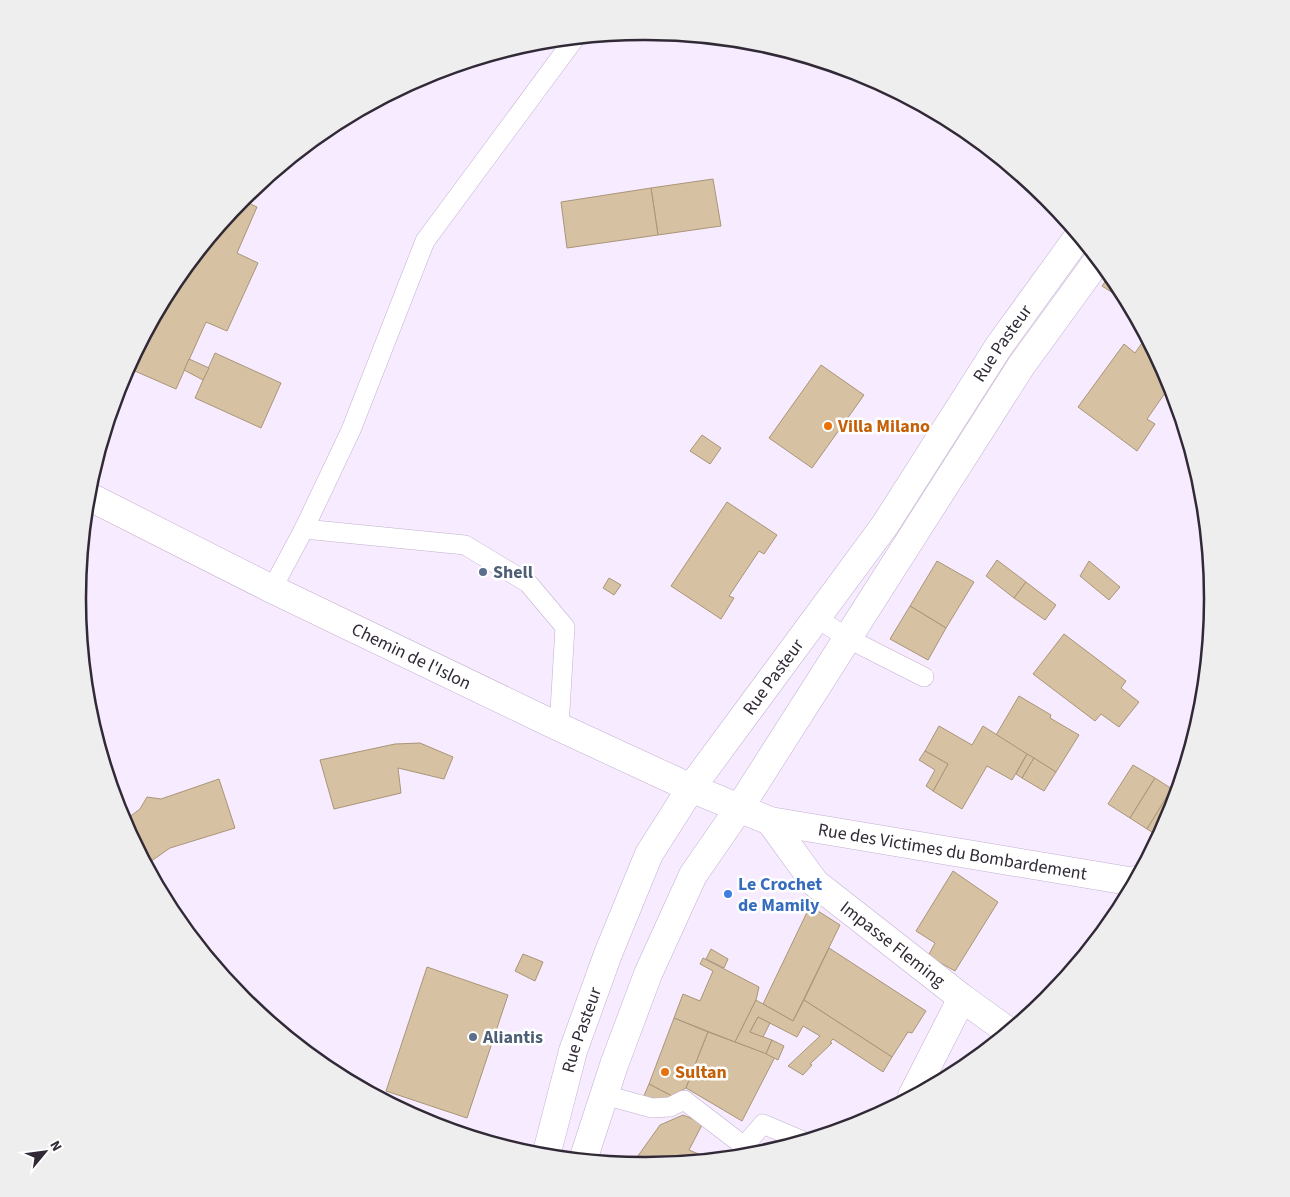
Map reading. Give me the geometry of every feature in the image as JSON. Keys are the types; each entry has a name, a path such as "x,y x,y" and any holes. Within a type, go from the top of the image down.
{"main road":[{"name":"Rue Pasteur","path":"548,1148 573,1051 608,954 648,854 691,788 885,525 999,346 1074,242"},
{"name":"Rue Pasteur","path":"586,1154 614,1065 648,974 693,875 740,808 849,639 1021,366 1093,266"},
{"name":"Chemin de l'Islon","path":"95,500 272,589 559,728 691,788 740,808"},
{"path":"740,808 770,821"},
{"name":"Rue des Victimes du Bombardement","path":"770,821 1127,881"},
{"name":"Impasse Fleming","path":"770,821 815,883 962,998 1002,1027"},
{"name":"Impasse Fleming","path":"917,1086 962,998"}],"lane":[{"path":"272,589 304,530 351,430 425,241 570,45"},
{"path":"304,530 465,545 528,583 565,627 559,728"},
{"path":"817,618 849,639 924,677"},
{"path":"605,1095 652,1108 670,1107 684,1100 744,1146 764,1124 794,1137"}],"building":[{"path":"713,179 721,226 658,235 651,188"},
{"path":"651,188 658,235 567,248 561,202"},
{"path":"250,204 257,207 237,253 258,263 227,331 206,322 176,389 135,371 161,319 181,288 225,230"},
{"path":"1105,282 1112,292 1102,286"},
{"path":"1142,343 1164,394 1147,419 1155,424 1137,451 1078,407 1124,344 1135,353"},
{"path":"215,353 281,383 261,428 195,398"},
{"path":"189,359 209,368 203,380 184,370"},
{"path":"821,365 864,395 812,468 769,438"},
{"path":"702,435 721,448 710,464 690,451"},
{"path":"727,502 777,535 764,554 759,551 729,596 734,598 721,619 671,586"},
{"path":"997,560 1026,582 1014,598 986,576"},
{"path":"937,561 974,582 946,628 910,606"},
{"path":"1089,561 1120,587 1109,600 1080,576"},
{"path":"609,578 621,585 614,595 603,588"},
{"path":"1026,582 1056,605 1045,620 1014,598"},
{"path":"910,606 946,628 928,660 890,639"},
{"path":"1064,634 1126,681 1121,688 1139,702 1119,727 1101,714 1095,721 1033,674"},
{"path":"1019,696 1051,715 1050,718 1079,735 1056,772 996,735"},
{"path":"939,726 972,745 983,726 1027,754 1012,780 987,766 962,809 933,791 948,764 925,751"},
{"path":"420,743 453,757 444,779 398,768 401,793 334,809 320,760 395,744"},
{"path":"925,751 948,764 933,791 926,786 935,770 919,760"},
{"path":"1027,754 1034,758 1022,778 1016,774"},
{"path":"1034,758 1056,772 1044,791 1022,778"},
{"path":"1133,765 1155,778 1130,818 1108,804"},
{"path":"1155,778 1170,788 1166,798 1147,829 1130,818"},
{"path":"219,779 235,828 170,848 152,861 131,816 140,809 147,797 161,799"},
{"path":"1167,796 1152,832 1147,829"},
{"path":"953,871 998,902 955,971 928,956 935,943 916,931"},
{"path":"810,906 840,925 793,1021 763,1004"},
{"path":"829,948 926,1011 912,1033 908,1032 892,1057 804,1000"},
{"path":"711,949 728,959 724,968 706,959"},
{"path":"523,954 543,962 535,981 515,971"},
{"path":"703,958 759,987 756,1000 735,1042 674,1018 683,994 700,1001 713,971 700,964"},
{"path":"427,967 508,995 467,1118 386,1091"},
{"path":"756,1000 793,1021 804,1000 892,1057 883,1072 833,1039 830,1042 832,1043 810,1064 812,1065 803,1075 788,1066 820,1036 803,1026 797,1037 758,1017 750,1032 772,1040 766,1054 735,1042"},
{"path":"758,1017 770,1023 763,1037 750,1032"},
{"path":"674,1018 708,1032 686,1088 672,1096 649,1084"},
{"path":"708,1032 775,1057 742,1121 686,1088"},
{"path":"772,1040 784,1046 778,1060 766,1054"},
{"path":"649,1084 672,1096 656,1103 643,1098"},
{"path":"683,1115 703,1123 689,1150 699,1154 637,1157 660,1125"}],"place":[{"name":"Villa Milano","path":"828,426"},
{"name":"Shell","path":"483,572"},
{"name":"Le Crochet de Mamily","path":"728,894"},
{"name":"Aliantis","path":"473,1037"},
{"name":"Sultan","path":"665,1072"}]}
